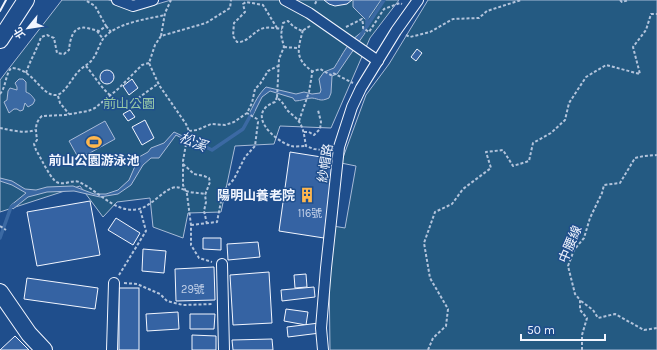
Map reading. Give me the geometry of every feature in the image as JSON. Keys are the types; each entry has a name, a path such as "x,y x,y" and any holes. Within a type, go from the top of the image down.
{"main road":[{"path":"0,40 26,0"},
{"path":"0,292 29,334 44,350"}],"street":[{"path":"117,0 133,6 153,0"},
{"path":"284,0 378,61"},
{"name":"紗帽路","path":"323,350 321,328 338,153 352,106 361,88 396,30 418,0"},
{"path":"222,264 224,350"},
{"path":"112,350 114,283"}],"path":[{"path":"85,0 95,6 111,32"},
{"path":"171,0 165,15 162,36 155,45 149,63 158,83 186,124 189,131 188,135"},
{"path":"162,36 206,23 230,8 231,0"},
{"path":"396,30 410,36 430,32 453,19 479,18 487,11 522,0"},
{"path":"620,0 622,2 629,0"},
{"path":"277,28 263,5 246,2 243,4 245,12 234,23 233,36 236,42 240,43 250,38 260,30 277,28 282,30"},
{"path":"352,24 362,19 362,28 369,32 384,9 400,3 410,12"},
{"path":"428,350 433,338 446,326 448,309 430,278 424,243 435,212 452,204 463,189 490,168 486,152 503,150 513,166 529,161 533,143 551,133 565,120 569,103 586,77 606,65 640,74 634,47 646,30 651,14 657,14"},
{"path":"58,96 79,70 86,66 94,56 103,39 111,32 117,28 165,15"},
{"path":"317,20 307,29 303,30 294,28 288,21 283,23 281,35 284,47 279,59 277,96 274,102 267,105 261,112 261,120 276,139 291,146 306,146 314,149 338,153"},
{"path":"26,73 41,37 47,35 54,38 57,53 64,54 69,50 69,41 74,31 85,27 97,31 104,29 106,26"},
{"path":"303,30 298,48 301,62 311,72"},
{"path":"97,31 103,39"},
{"path":"284,47 298,48"},
{"path":"149,63 142,66 95,108 88,111 65,115 42,116 39,118 36,130 37,140 34,144 36,150 56,181 61,184 78,182 98,193 104,199 122,208 140,209 159,198 172,188 182,188 205,194"},
{"path":"86,66 109,95 124,104 130,104 158,83"},
{"path":"189,131 197,130 211,124 220,125 234,122 248,113 255,90 262,79 268,71 278,66"},
{"path":"0,94 3,90 7,73 11,68 16,68 36,80 46,93 58,96"},
{"path":"311,72 320,69 331,75 333,73 361,88"},
{"path":"298,121 309,92 311,72"},
{"path":"58,96 60,103 70,114"},
{"path":"277,96 288,111 298,121 304,132 306,146"},
{"path":"304,132 309,132 314,135 320,129 321,122 318,110"},
{"path":"191,225 217,222 222,196 226,188 234,179 245,157 256,146 258,122 257,119 248,113"},
{"path":"0,128 26,132 36,130"},
{"path":"186,144 183,164 183,185 187,194 191,225 191,245 199,258 222,264"},
{"name":"中腰線","path":"582,350 582,336 586,318 580,310 580,300 575,294 568,266 574,250 584,238 590,218 602,194 604,185 620,183 635,158 657,155"},
{"path":"183,164 194,174 209,178 210,182 205,194 206,202 204,211 207,224"},
{"path":"140,209 146,231 114,283 137,284 160,294 167,301 183,306 223,304"},
{"path":"0,226 6,230"},
{"path":"580,300 583,304 593,310 598,318 615,314 644,330 657,328"}],"green space":[{"name":"前山公園","path":"62,0 108,0 144,8 171,0 399,0 370,38 331,128 280,126 274,144 235,146 221,212 188,213 183,238 153,227 150,198 117,202 103,217 80,186 0,212 0,80"},
{"path":"428,0 657,0 657,350 330,350 329,268 333,226 345,228 356,166 341,163 366,95 389,64"}],"shaded area":[{"path":"353,0 381,0 366,20 353,7"},
{"path":"364,31 365,33 337,74 332,76 331,93 329,98 322,100 310,98 295,101 293,98 270,91 262,97 253,115 250,112 266,87 296,94 304,92 312,94 320,93 321,90 319,79 324,72 334,68 343,52 354,38"},
{"path":"19,79 23,79 26,82 26,92 35,100 33,104 28,107 25,103 23,110 20,111 14,109 9,113 4,102 7,100 8,91 10,88 17,90 15,83"},
{"path":"105,121 115,139 79,159 69,141"},
{"path":"174,132 187,138 185,140 176,135 159,158 151,158 143,165 131,185 118,194 100,197 74,191 47,192 28,197 13,209 10,206 26,193 12,185 0,181 0,178 12,181 25,189 36,190 47,187 73,186 94,194 106,194 118,190 129,180 139,157 148,152 151,148 164,143"}],"building":[{"path":"324,0 352,0 347,4 335,6"},
{"path":"417,49 422,53 416,61 411,57"},
{"path":"104,70 110,70 114,74 114,80 110,84 104,84 100,80 100,74"},
{"path":"132,79 138,88 129,95 123,86"},
{"path":"130,110 135,117 128,121 123,114"},
{"path":"145,120 154,138 142,145 132,127"},
{"name":"陽明山養老院","path":"290,152 334,159 324,238 279,231"},
{"path":"90,201 100,255 37,266 27,212"},
{"path":"116,218 140,233 133,245 108,230"},
{"path":"203,238 221,238 221,250 203,249"},
{"path":"258,242 260,257 228,260 227,244"},
{"path":"143,249 166,251 164,273 142,271"},
{"path":"214,267 215,300 176,301 175,269"},
{"path":"269,272 272,323 233,325 230,275"},
{"path":"306,274 307,287 295,288 294,275"},
{"path":"27,278 98,288 95,309 24,299"},
{"path":"314,287 315,297 282,301 281,290"},
{"path":"119,288 139,288 139,350 119,350"},
{"path":"286,309 308,312 306,325 284,321"},
{"path":"178,312 179,329 147,331 146,314"},
{"path":"190,314 215,314 214,329 190,329"},
{"path":"319,323 320,333 288,337 287,327"},
{"path":"192,335 216,336 216,350 192,350"},
{"path":"15,336 29,350 0,350"},
{"path":"272,339 273,350 233,350 232,340"}],"waterway":[{"name":"松溪","path":"367,26 384,0"},
{"name":"松溪","path":"361,35 367,26 367,15"},
{"name":"松溪","path":"183,136 212,150 243,129 253,111"},
{"name":"松溪","path":"0,238 11,207 14,205"}],"wall":[{"path":"0,11 6,0"}],"place":[{"name":"前山公園游泳池","path":"94,142"},
{"name":"陽明山養老院","path":"307,195"}]}
